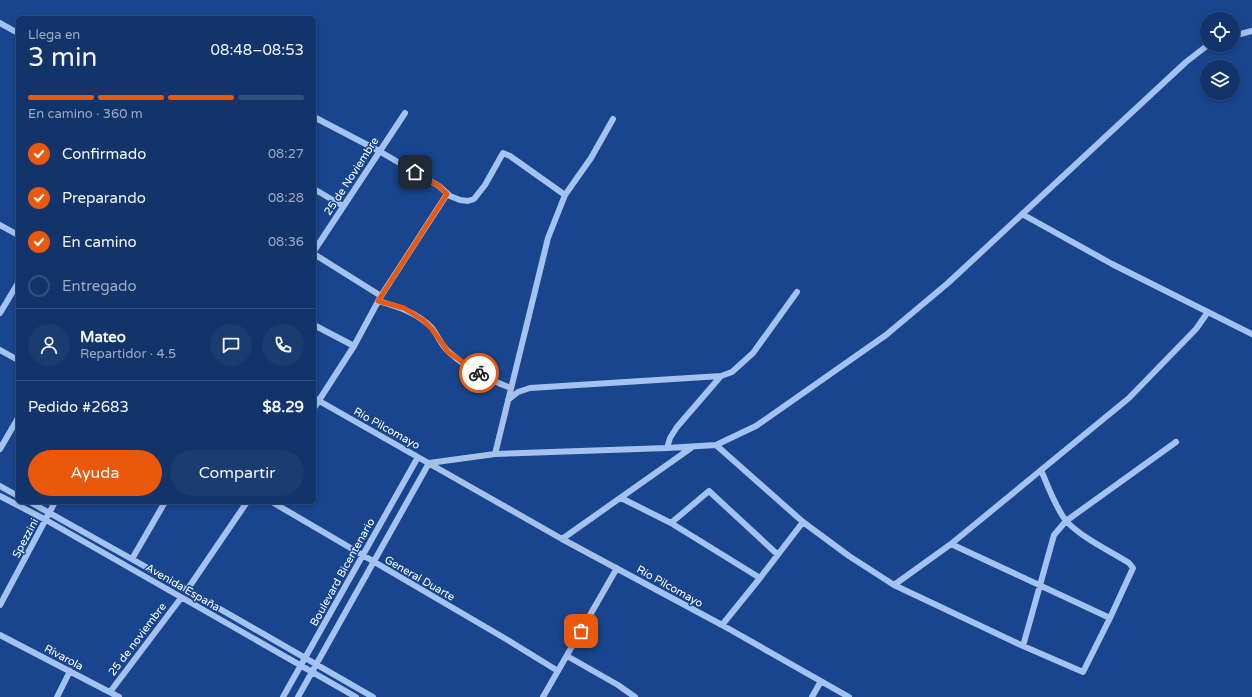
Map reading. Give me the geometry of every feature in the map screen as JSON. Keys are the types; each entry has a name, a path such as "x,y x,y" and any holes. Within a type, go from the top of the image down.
{"street":[{"path":"0,23 16,32"},
{"path":"1240,34 1252,31"},
{"path":"429,463 495,454 716,446 756,426 886,335 948,283 1186,62 1200,51"},
{"name":"25 de Noviembre","path":"316,249 404,113"},
{"path":"316,118 379,151 439,186 447,194 460,200 468,201 474,199 504,153 565,195"},
{"path":"495,454 548,238 565,195 591,158 614,118"},
{"path":"316,190 343,206"},
{"path":"317,400 354,346 379,298 447,194"},
{"path":"1022,214 1112,264 1252,334"},
{"path":"0,225 16,234"},
{"path":"316,253 379,298 404,308 423,320 432,329 448,352 476,371 511,388"},
{"path":"0,313 16,286"},
{"path":"508,400 518,392 530,388 721,376 732,372 753,353 797,292"},
{"path":"894,585 951,544 1129,398 1196,329 1208,312"},
{"path":"316,326 354,346"},
{"path":"0,350 16,359"},
{"path":"667,448 670,438 677,427 721,376"},
{"name":"Río Pilcomayo","path":"317,400 562,539 722,625 849,697"},
{"path":"0,450 16,422"},
{"path":"1023,646 1054,535 1066,521 1176,442"},
{"path":"716,446 803,522 849,556 894,585 1023,646 1083,672 1133,568 1129,562 1082,534 1066,521 1054,501 1041,470"},
{"path":"562,539 692,447"},
{"name":"Boulevard Bicentenario","path":"282,697 418,457"},
{"name":"Boulevard Bicentenario","path":"312,672 429,463"},
{"path":"0,486 16,495"},
{"path":"671,523 709,491 777,554"},
{"name":"Avenida España","path":"0,496 46,520 356,697"},
{"path":"620,498 671,523 760,578"},
{"name":"Avenida España","path":"34,504 373,697"},
{"name":"Spezzini","path":"0,605 54,504"},
{"path":"132,559 164,504"},
{"path":"187,590 246,504"},
{"name":"General Duarte","path":"275,504 558,671"},
{"path":"722,625 803,522"},
{"path":"951,544 1110,618"},
{"path":"543,697 617,568"},
{"name":"25 de noviembre","path":"110,692 181,598"},
{"name":"Rivarola","path":"0,635 119,697"},
{"path":"567,656 618,685 635,697"},
{"path":"56,697 70,671"},
{"path":"298,697 312,672"},
{"path":"812,697 820,681"}],"way so far":[{"path":"479,373 511,388 495,454 429,463 562,539 617,568 581,631"}],"route":[{"path":"415,172 439,186 447,194 378,301 404,308 423,320 432,329 448,352 479,373"}]}
